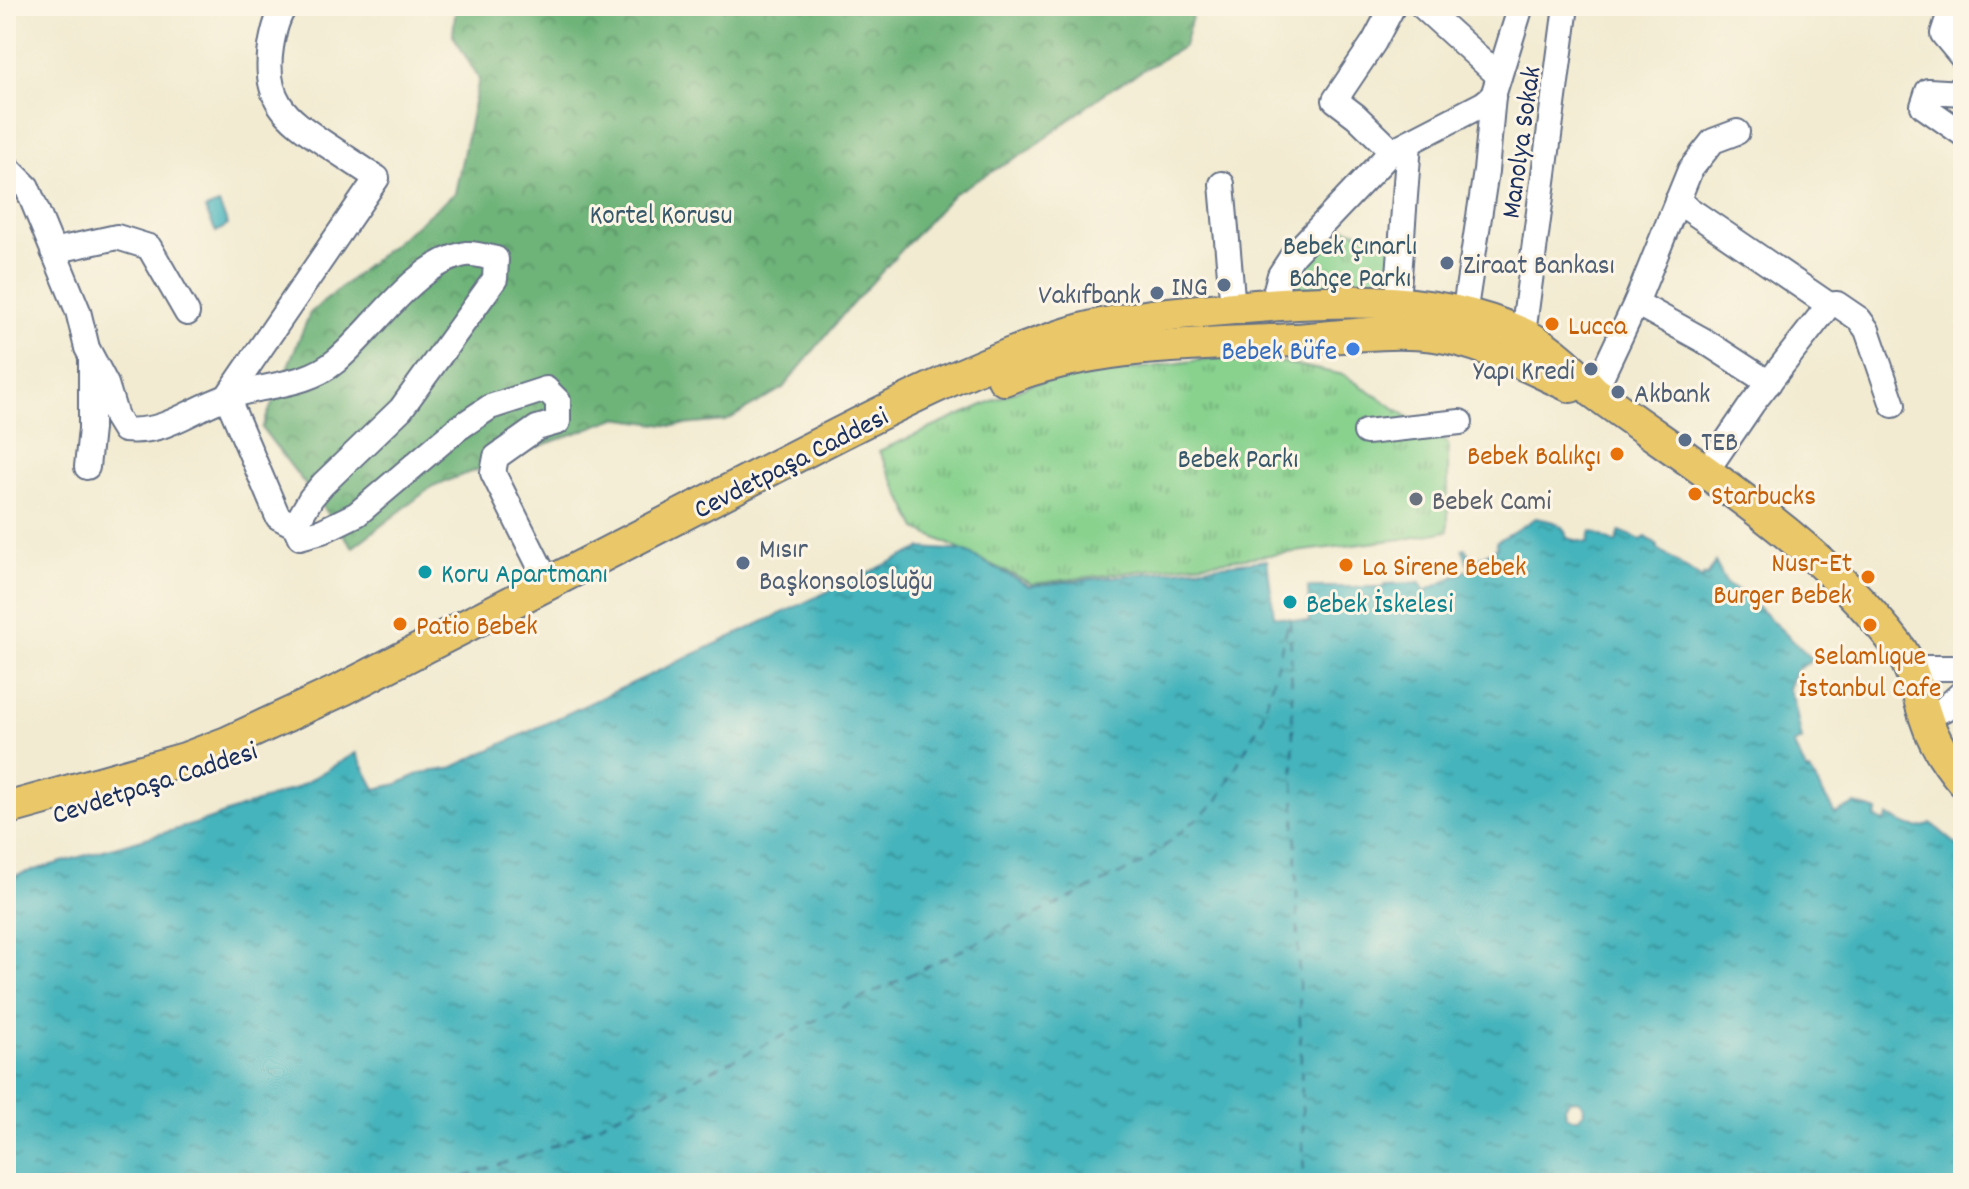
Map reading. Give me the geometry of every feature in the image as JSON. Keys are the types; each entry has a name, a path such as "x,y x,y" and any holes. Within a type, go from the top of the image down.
{"main road":[{"name":"Cevdetpaşa Caddesi","path":"6,809 185,759 227,743 343,689 809,450 1007,355 1097,326 1194,311 1272,304 1390,302 1460,327 1496,352 1571,386 1594,392"},
{"path":"1384,334 1391,326 1390,302"},
{"path":"1272,304 1270,316 1275,341"},
{"path":"1194,311 1190,326 1199,344"},
{"name":"Cevdetpaşa Caddesi","path":"6,828 224,764 366,698 744,502 981,388 1019,373 1075,358 1199,344 1410,333 1460,327 1523,334 1576,373 1594,392 1782,530 1832,574 1898,646 1914,672 1925,718 1940,749 1963,781"}],"street":[{"path":"227,397 377,178 293,122 279,106 272,91 268,64 272,40 285,6"},
{"path":"1393,6 1374,42 1335,100 1400,147"},
{"path":"1422,6 1496,86"},
{"path":"1460,327 1486,171 1496,86 1521,6"},
{"name":"Manolya Sokak","path":"1523,334 1566,6"},
{"path":"1952,6 1943,34 1963,58"},
{"path":"1272,304 1280,275 1293,255 1400,147 1483,104 1496,86"},
{"path":"1963,93 1928,91 1923,106 1963,134"},
{"path":"1594,392 1636,303 1690,170 1713,141 1737,132"},
{"path":"1390,302 1400,147"},
{"path":"6,166 53,251 78,311 91,361 87,467"},
{"path":"1222,184 1233,308"},
{"path":"1677,201 1829,305 1837,304 1859,319 1867,330 1893,405"},
{"path":"53,251 117,237 149,247 187,313"},
{"path":"87,348 106,384 116,417 124,430 142,432 165,427 227,397 309,378 335,362 399,296 443,261 469,254 496,259 495,279 401,409 317,491 295,526"},
{"path":"1636,303 1703,340 1769,383"},
{"path":"1705,473 1829,305"},
{"path":"227,397 278,517 295,526 300,537 322,531 357,514 457,429 490,407 546,389 558,401 558,422 537,428 496,457 493,473 548,583"},
{"path":"1366,432 1460,422"},
{"path":"1914,672 1924,668 1963,668"},
{"path":"1925,718 1944,709 1963,692"}],"green space":[{"name":"Kortel Korusu","path":"456,6 1195,6 1184,46 1106,92 1031,149 953,194 845,312 783,388 726,421 672,426 616,418 433,486 353,547 262,428 310,313 455,193 479,79 453,35"},
{"name":"Bebek Çınarlı Bahçe Parkı","path":"1340,226 1395,245 1392,288 1298,289 1290,285"},
{"name":"Bebek Parkı","path":"1242,354 1344,375 1448,443 1448,531 1032,584 917,529 879,451 1031,384"}],"water":[{"path":"219,204 228,225 216,232 205,209"},
{"path":"1536,518 1560,525 1567,538 1588,543 1591,531 1616,543 1620,531 1641,540 1646,537 1702,579 1704,575 1707,577 1715,562 1727,585 1744,594 1813,660 1796,670 1788,688 1802,740 1793,744 1807,772 1810,771 1835,814 1855,804 1878,811 1875,818 1884,822 1888,816 1915,827 1931,823 1963,850 1963,1183 6,1183 6,878 202,822 296,788 356,753 375,789 398,784 421,773 449,769 921,548 964,551 1029,586 1267,560 1274,616 1309,622 1308,587 1385,587 1385,584 1420,583 1425,591 1470,569 1462,549 1465,548 1473,561 1497,548 1496,542","holes":["1577,1100 1583,1104 1584,1112 1579,1118 1566,1115 1565,1107 1569,1101"]}],"ferry route":[{"path":"447,1183 556,1145 1145,862 1217,802 1262,719 1290,617"},
{"path":"1290,620 1304,1183"}],"place":[{"name":"Ziraat Bankası","path":"1447,263"},
{"name":"ING","path":"1224,285"},
{"name":"Vakıfbank","path":"1157,293"},
{"name":"Lucca","path":"1552,324"},
{"name":"Bebek Büfe","path":"1353,349"},
{"name":"Yapı Kredi","path":"1591,369"},
{"name":"Akbank","path":"1618,392"},
{"name":"TEB","path":"1685,440"},
{"name":"Bebek Balıkçı","path":"1617,454"},
{"name":"Starbucks","path":"1695,494"},
{"name":"Bebek Cami","path":"1416,499"},
{"name":"Mısır Başkonsolosluğu","path":"743,563"},
{"name":"La Sirene Bebek","path":"1346,565"},
{"name":"Koru Apartmanı","path":"425,572"},
{"name":"Nusr-Et Burger Bebek","path":"1868,577"},
{"name":"Bebek İskelesi","path":"1290,602"},
{"name":"Patio Bebek","path":"400,624"},
{"name":"Selamlıque İstanbul Cafe","path":"1870,625"}]}
